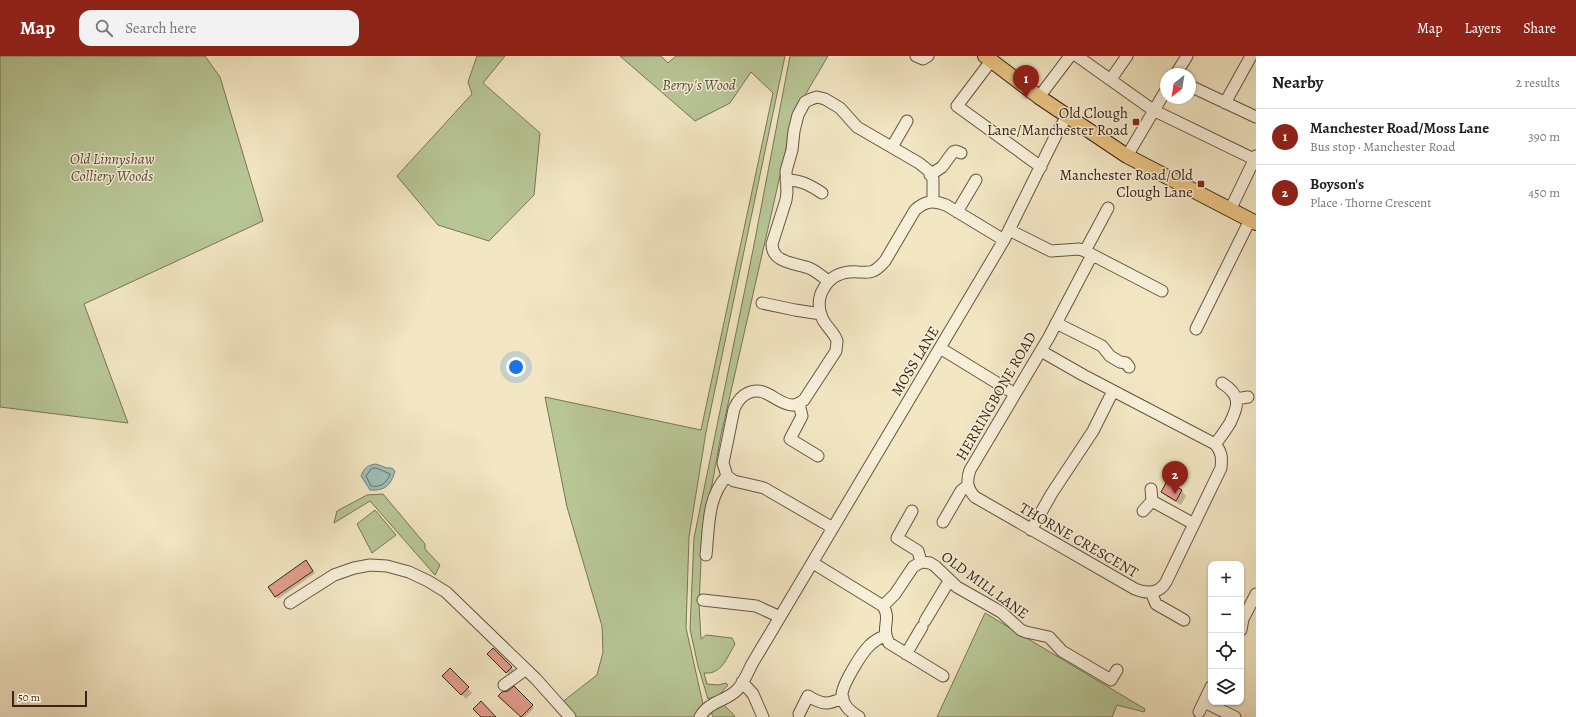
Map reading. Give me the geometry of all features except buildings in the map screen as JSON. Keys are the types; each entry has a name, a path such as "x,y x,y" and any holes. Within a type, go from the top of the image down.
{"main road":[{"path":"988,58 1039,97 1127,156 1253,221"}],"street":[{"path":"916,56 923,59 928,56"},
{"path":"1039,97 1070,56"},
{"path":"1077,56 1154,110 1255,159 1230,210"},
{"path":"1111,80 1127,56"},
{"path":"1179,68 1186,56"},
{"path":"1225,103 1251,56"},
{"path":"988,58 957,106 1041,166"},
{"path":"1196,89 1256,117"},
{"path":"828,281 816,272 783,260 774,253 772,244 786,200 786,171 792,150 794,131 798,115 802,106 811,99 817,97 825,99 840,108 857,127 919,163 929,171 932,179 933,202"},
{"path":"1127,156 1160,100"},
{"name":"MOSS LANE","path":"700,717 707,707 738,689 1007,235 1067,116"},
{"path":"892,148 907,121"},
{"path":"930,175 942,167 953,152 956,151 961,153"},
{"path":"786,180 797,180 822,193"},
{"path":"957,212 976,180"},
{"path":"833,528 764,488 734,481 727,476 723,464 734,409 741,398 751,392 762,391 787,404 799,404 808,395 836,350 837,342 820,314 819,302 822,291 828,281 837,275 849,271 871,272 879,268 885,261 915,210 922,204 938,202 1007,235 1051,252 1079,249 1089,253 1127,279 1162,291"},
{"name":"HERRINGBONE ROAD","path":"967,486 967,478 970,470 1056,323 1089,253 1108,208"},
{"path":"1196,329 1253,221"},
{"path":"762,303 820,314"},
{"name":"HERRINGBONE ROAD","path":"1056,323 1102,346 1107,354 1120,362 1126,363 1129,367"},
{"path":"940,348 1015,394"},
{"path":"1041,351 1113,391 1215,444 1223,436 1238,404 1230,388 1222,383"},
{"path":"1031,530 1052,493 1092,432 1113,391"},
{"path":"1236,399 1248,398"},
{"path":"799,404 802,416 790,439 818,456"},
{"name":"THORNE CRESCENT","path":"967,486 975,497 1135,590 1151,592 1160,590 1163,586 1221,468 1222,456 1215,444"},
{"path":"706,555 712,500 719,486 727,476"},
{"path":"943,522 961,491 967,486"},
{"path":"1143,511 1152,501 1151,489"},
{"path":"1152,501 1194,524"},
{"path":"912,511 897,538 918,551 921,562"},
{"name":"OLD MILL LANE","path":"883,606 895,594 909,571 921,562 930,563 957,587 1001,612 1021,630 1049,638 1062,651 1111,680 1117,670"},
{"path":"812,563 883,606 887,615 884,630 888,643 906,654 935,676"},
{"path":"290,603 334,575 354,568 387,566 409,572 428,580 446,592 570,717"},
{"path":"906,654 949,580"},
{"path":"1151,592 1156,604 1184,620"},
{"path":"1244,619 1256,594"},
{"path":"703,600 756,606 780,617"},
{"path":"858,717 850,712 844,704 844,686 864,652 870,645 885,636"},
{"path":"504,685 525,670"},
{"path":"742,682 753,694 763,717"},
{"path":"1208,694 1202,707 1235,717"},
{"path":"799,714 808,696 824,704 843,698"}],"green space":[{"name":"Old Linnyshaw Colliery Woods","path":"0,56 205,56 220,77 263,221 84,304 128,423 0,407"},
{"path":"477,56 505,56 483,83 540,133 534,195 489,241 438,225 397,176 472,94 468,82"},
{"name":"Berry's Wood","path":"620,56 661,56 668,63 676,56 785,56 706,432 689,537 686,628 703,704 708,717 569,717 561,703 597,675 603,652 602,626 567,507 545,397 701,430 773,93 751,72 730,103 695,121"},
{"path":"790,56 828,56 794,114 721,435 702,540 699,604 701,639 706,635 732,638 735,644 720,668 710,673 704,673 707,684 718,685 726,683 728,685 719,695 708,699 698,666 690,629 694,538 753,250"},
{"path":"383,494 425,544 425,549 440,565 435,575 370,501 334,523 337,511 367,495"},
{"path":"375,510 396,535 372,553 357,524"},
{"path":"985,613 1145,709 1144,712 1117,705 1112,717 937,717"},
{"path":"722,703 735,717 713,717 710,709"}],"water":[{"path":"376,464 387,468 392,468 395,471 389,484 379,490 370,490 361,476 367,467"}],"place":[{"name":"Manchester Road/Moss Lane","path":"1026,98"},
{"name":"Old Clough Lane/Manchester Road","path":"1136,122"},
{"name":"Manchester Road/Old Clough Lane","path":"1201,184"},
{"name":"Boyson's","path":"1175,494"}]}
